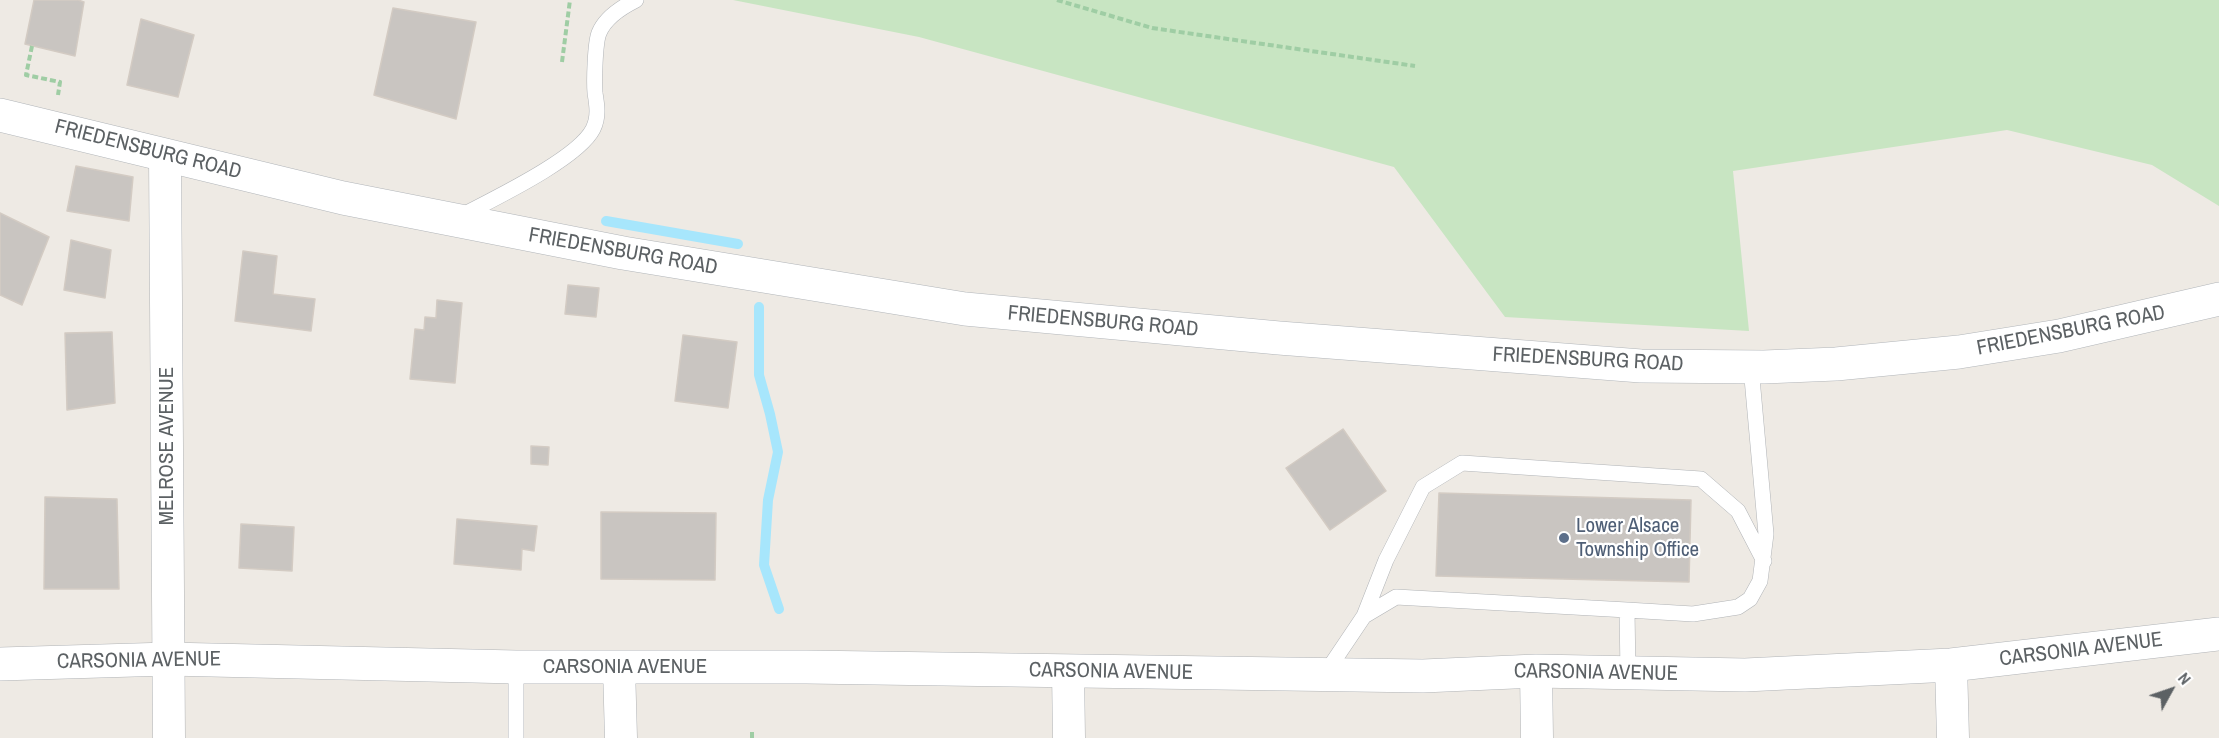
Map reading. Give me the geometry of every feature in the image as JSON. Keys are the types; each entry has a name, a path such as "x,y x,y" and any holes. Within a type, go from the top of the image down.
{"street":[{"name":"FRIEDENSBURG ROAD","path":"1,110 51,126 343,198 623,253 965,309 1279,338 1641,366 1751,367 1836,364 1959,352 2059,336 2219,299"},
{"name":"MELROSE AVENUE","path":"165,155 169,738"},
{"name":"CARSONIA AVENUE","path":"0,664 168,659 516,667 806,667 1423,676 1536,671 1745,675 1951,665 2219,634"},
{"path":"1951,665 1953,738"},
{"path":"619,668 621,738"},
{"path":"1068,671 1069,738"},
{"path":"1536,671 1537,738"}],"lane":[{"path":"454,220 506,193 566,157 582,144 593,130 598,118 595,83 598,34 610,16 636,0"},
{"path":"1365,616 1396,597 1693,614 1738,607 1750,599 1761,581 1766,534 1751,367"},
{"path":"1325,674 1365,616 1386,560 1423,487 1462,463 1701,479 1738,511 1764,561"},
{"path":"1627,610 1628,673"},
{"path":"516,667 516,738"}],"path":[{"path":"562,62 570,0"},
{"path":"1057,0 1152,28 1415,66"},
{"path":"33,46 26,75 60,82 51,126"}],"green space":[{"path":"733,0 2219,0 2219,206 2152,165 2007,130 1733,171 1749,331 1505,317 1394,167 919,37"}],"building":[{"path":"34,0 84,2 75,56 25,44"},
{"path":"393,8 476,22 456,119 374,95"},
{"path":"141,19 194,35 178,97 127,85"},
{"path":"76,166 133,177 129,221 67,211"},
{"path":"0,213 49,237 22,305 0,295"},
{"path":"71,240 111,250 105,298 64,290"},
{"path":"243,251 277,256 273,294 315,299 311,331 235,321"},
{"path":"568,285 599,288 596,317 565,314"},
{"path":"437,300 462,303 455,383 410,379 415,329 424,330 425,317 436,318"},
{"path":"112,332 115,403 67,410 65,333"},
{"path":"683,335 737,342 728,408 675,401"},
{"path":"1343,429 1386,491 1330,530 1286,468"},
{"path":"531,446 549,447 548,465 531,464"},
{"name":"Lower Alsace Township Office","path":"1439,493 1691,500 1689,582 1436,576"},
{"path":"45,497 117,499 119,589 44,589"},
{"path":"601,512 716,513 715,580 601,579"},
{"path":"457,519 537,526 534,551 522,549 521,570 454,564"},
{"path":"241,524 294,527 292,571 239,568"}],"waterway":[{"path":"606,221 738,244"},
{"path":"759,307 759,375 778,452 768,500 764,565 779,609"}],"place":[{"name":"Lower Alsace Township Office","path":"1564,538"}]}
